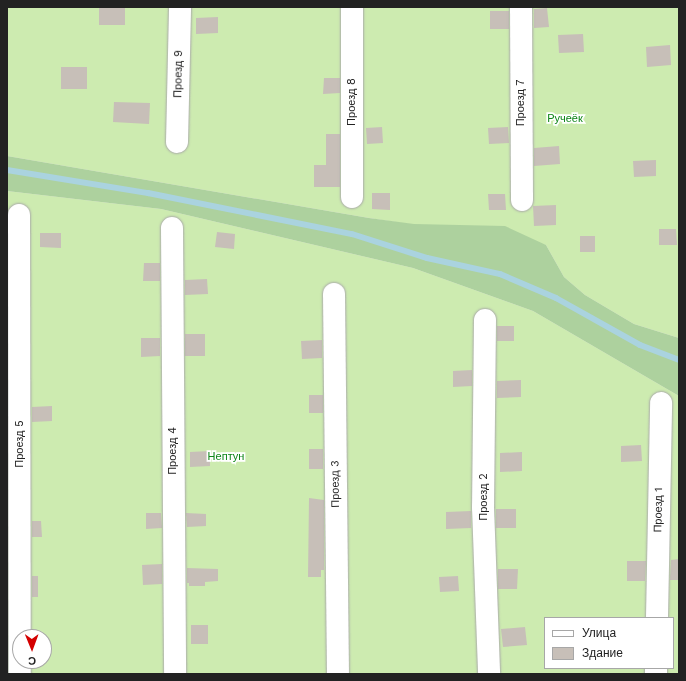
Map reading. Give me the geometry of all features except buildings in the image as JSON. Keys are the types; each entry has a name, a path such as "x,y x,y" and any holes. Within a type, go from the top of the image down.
{"lane":[{"name":"Проезд 9","path":"177,142 180,7"},
{"name":"Проезд 8","path":"352,7 352,197"},
{"name":"Проезд 7","path":"521,7 522,200"},
{"name":"Проезд 5","path":"19,215 20,674"},
{"name":"Проезд 4","path":"172,228 174,674"},
{"name":"Проезд 3","path":"334,294 338,674"},
{"name":"Проезд 2","path":"485,320 483,507 489,674"},
{"name":"Проезд 1","path":"657,617 661,403"}],"green space":[{"name":"Ручеёк","path":"7,7 679,7 679,338 634,324 585,295 564,277 546,245 369,218 7,156"},
{"path":"7,156 369,218 414,224 505,226 546,245 564,277 585,295 634,324 679,338 679,396 533,311 413,268 161,209 7,191"},
{"name":"Нептун","path":"7,191 161,209 413,268 533,311 679,396 679,674 7,674"}],"waterway":[{"path":"7,170 148,193 352,234 427,258 500,274 556,298 640,345 679,360"}]}
